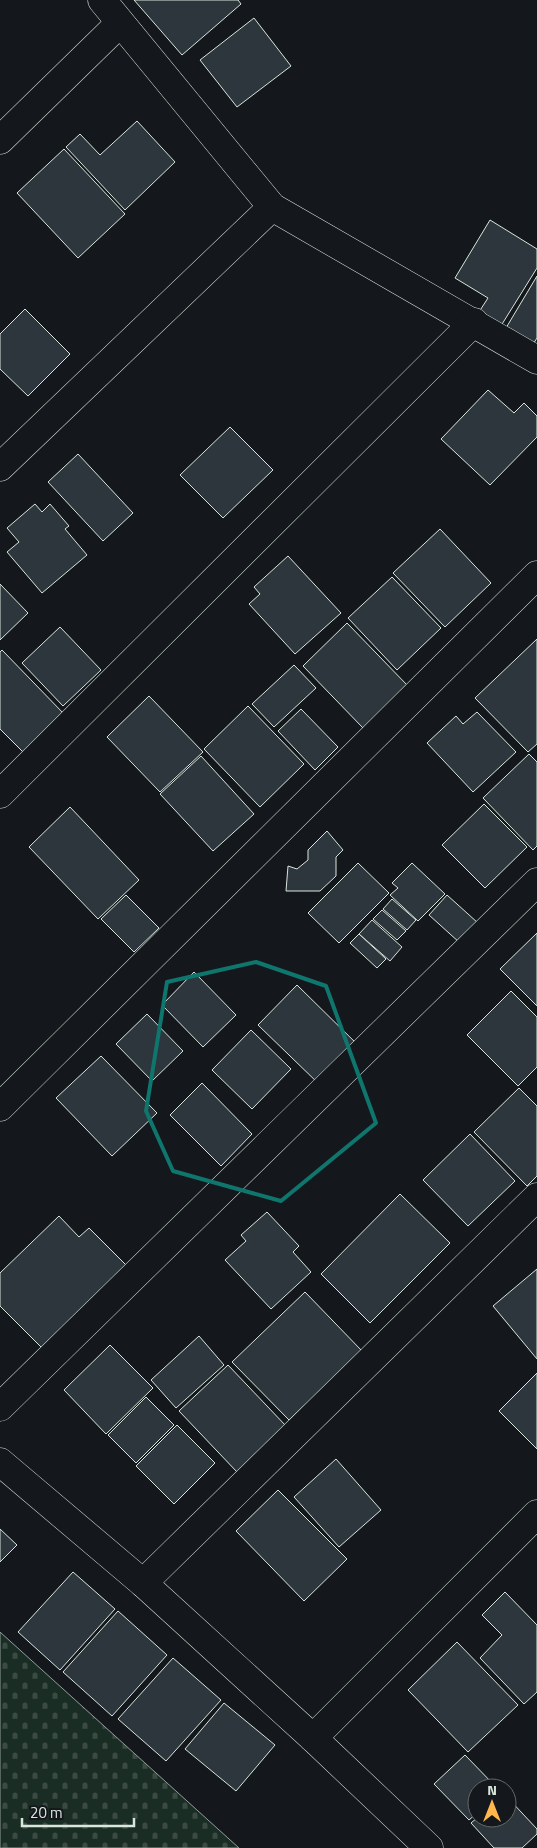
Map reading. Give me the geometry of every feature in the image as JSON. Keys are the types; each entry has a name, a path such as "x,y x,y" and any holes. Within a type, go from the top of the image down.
{"street":[{"path":"102,0 272,206 537,360"},
{"path":"0,140 120,23"},
{"path":"0,467 272,206"},
{"path":"0,794 474,322"},
{"path":"0,1107 537,575"},
{"path":"0,1407 537,882"},
{"path":"143,1583 537,1197"},
{"path":"0,1462 143,1583 429,1848"},
{"path":"312,1738 537,1514"}],"highlighted area":[{"path":"256,962 326,986 376,1123 281,1201 173,1171 146,1111 167,982"}],"green space":[{"path":"0,1632 239,1848 0,1848"}],"building":[{"path":"134,0 238,0 241,4 182,55"},
{"path":"254,18 291,66 237,107 200,60"},
{"path":"137,121 175,162 125,210 66,147 80,134 100,155"},
{"path":"64,149 125,214 78,258 17,193"},
{"path":"490,220 537,249 537,268 499,329 477,315 488,298 455,278"},
{"path":"537,276 537,338 530,349 503,333"},
{"path":"25,309 70,354 28,396 0,369 0,334"},
{"path":"488,390 514,413 524,403 537,416 537,437 490,485 441,439"},
{"path":"230,427 273,470 223,518 180,475"},
{"path":"78,454 133,513 103,541 48,482"},
{"path":"35,504 42,512 50,504 69,526 65,529 87,555 42,593 7,552 19,542 7,528"},
{"path":"440,529 491,583 445,627 393,573"},
{"path":"288,556 341,613 295,654 249,604 260,594 254,587"},
{"path":"392,577 441,628 397,670 348,618"},
{"path":"0,584 28,613 0,640"},
{"path":"347,623 408,686 364,729 303,666"},
{"path":"60,627 101,670 63,706 22,663"},
{"path":"537,639 537,744 528,752 475,698"},
{"path":"2,650 64,714 24,753 0,729 0,652"},
{"path":"294,665 316,688 274,727 252,704"},
{"path":"149,696 203,752 160,792 107,737"},
{"path":"248,706 304,764 260,807 204,749"},
{"path":"301,709 338,747 315,770 278,731"},
{"path":"477,712 516,752 473,792 427,743 456,716 463,724"},
{"path":"529,754 537,762 537,846 533,850 483,798"},
{"path":"201,756 254,814 213,851 160,794"},
{"path":"484,804 527,847 485,888 442,845"},
{"path":"70,807 139,880 98,919 29,847"},
{"path":"327,831 343,850 336,857 336,876 320,891 286,891 288,866 297,869 308,860 308,850"},
{"path":"358,863 389,893 339,943 308,913"},
{"path":"412,863 445,894 418,921 390,895 398,888 392,883"},
{"path":"126,895 159,928 134,952 101,919"},
{"path":"447,895 478,923 460,943 429,915"},
{"path":"392,899 416,920 407,930 383,909"},
{"path":"382,910 406,931 397,940 373,919"},
{"path":"372,920 402,947 390,961 359,934"},
{"path":"537,933 537,1006 500,969"},
{"path":"359,934 386,959 377,968 350,943"},
{"path":"194,972 236,1015 203,1047 162,1005"},
{"path":"297,985 360,1047 321,1086 258,1025"},
{"path":"511,991 537,1017 537,1067 518,1086 467,1035"},
{"path":"147,1014 183,1051 152,1081 116,1044"},
{"path":"251,1030 291,1069 252,1109 212,1070"},
{"path":"101,1056 157,1113 112,1156 56,1098"},
{"path":"202,1083 252,1134 221,1166 170,1115"},
{"path":"519,1088 537,1106 537,1176 527,1186 474,1132"},
{"path":"470,1134 515,1181 468,1226 423,1180"},
{"path":"400,1194 450,1243 370,1323 321,1274"},
{"path":"267,1212 299,1246 293,1252 311,1272 271,1309 225,1260 246,1241 241,1235"},
{"path":"59,1216 79,1237 89,1228 126,1265 42,1348 0,1306 0,1273"},
{"path":"537,1269 537,1359 493,1306"},
{"path":"305,1292 362,1351 289,1420 232,1362"},
{"path":"199,1336 224,1365 176,1408 151,1380"},
{"path":"110,1345 153,1388 106,1434 64,1390"},
{"path":"228,1365 286,1426 237,1472 179,1411"},
{"path":"537,1373 537,1449 499,1411"},
{"path":"146,1397 174,1425 136,1463 108,1435"},
{"path":"177,1425 215,1463 174,1504 136,1466"},
{"path":"336,1459 381,1510 339,1547 294,1497"},
{"path":"278,1490 347,1559 304,1601 236,1531"},
{"path":"0,1529 17,1545 0,1562"},
{"path":"73,1572 115,1609 60,1670 18,1632"},
{"path":"505,1592 537,1625 537,1692 524,1704 480,1658 502,1635 482,1615"},
{"path":"118,1611 167,1655 112,1716 63,1672"},
{"path":"457,1642 518,1705 468,1752 408,1690"},
{"path":"173,1658 221,1700 166,1761 118,1719"},
{"path":"224,1703 275,1745 236,1791 185,1749"},
{"path":"465,1755 487,1778 467,1778 467,1818 434,1784"},
{"path":"517,1808 537,1829 537,1834 522,1848 494,1848 476,1828 517,1828"}]}
